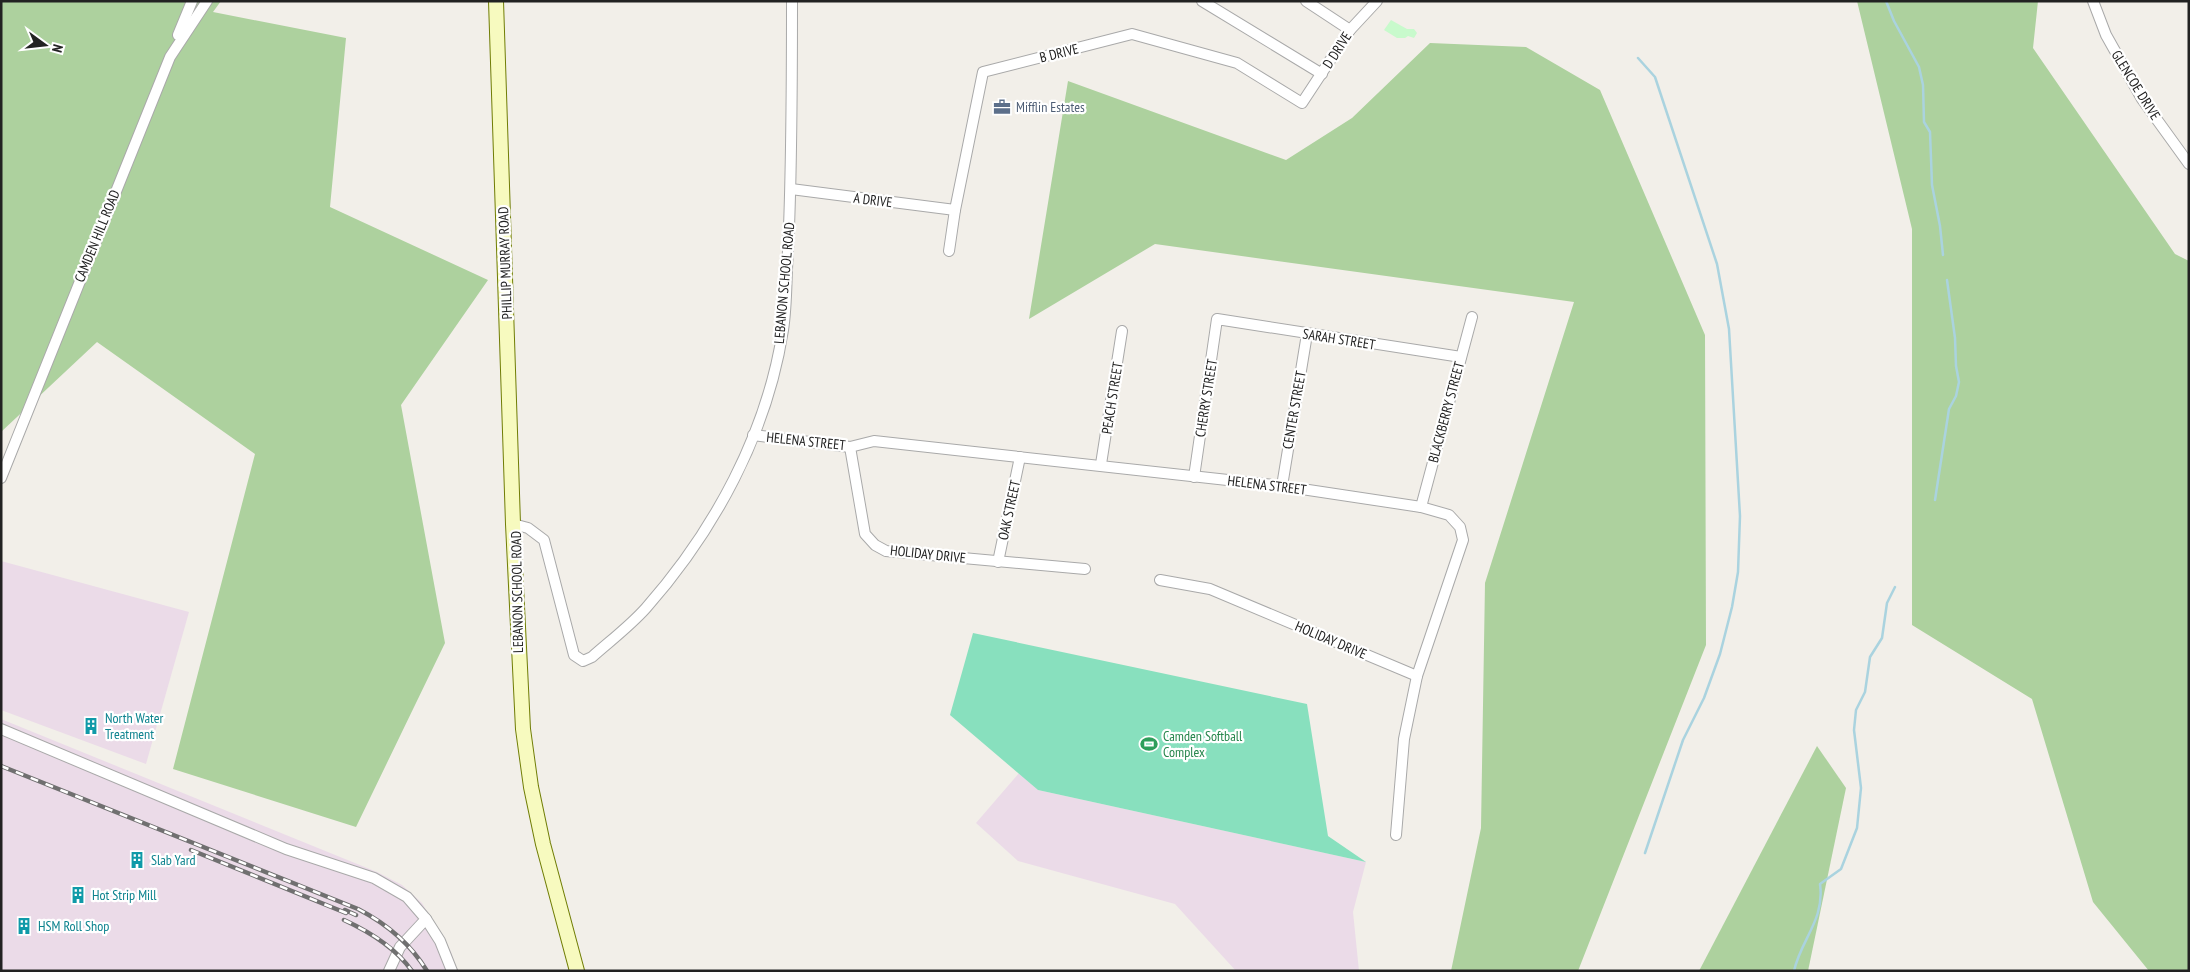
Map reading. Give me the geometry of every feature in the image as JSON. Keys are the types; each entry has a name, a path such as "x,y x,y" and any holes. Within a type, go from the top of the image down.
{"street":[{"path":"170,56 192,1"},
{"name":"CAMDEN HILL ROAD","path":"1,478 170,56 207,1"},
{"name":"PHILLIP MURRAY ROAD","path":"496,1 513,524"},
{"name":"LEBANON SCHOOL ROAD","path":"577,971 543,844 531,787 523,729 513,524 528,528 544,540 574,656 583,661 592,656 645,610 694,547 725,498 753,435 772,382 783,329 791,189 792,1"},
{"path":"1202,1 1322,74"},
{"path":"1306,1 1350,30"},
{"name":"D DRIVE","path":"1302,103 1350,30 1377,1"},
{"name":"GLENCOE DRIVE","path":"2093,1 2106,35 2142,99 2189,164"},
{"name":"B DRIVE","path":"949,251 955,210 983,72 1132,34 1237,62 1302,103"},
{"name":"A DRIVE","path":"791,189 955,210"},
{"name":"BLACKBERRY STREET","path":"1421,507 1472,317"},
{"name":"SARAH STREET","path":"1218,319 1461,357"},
{"name":"CHERRY STREET","path":"1194,477 1218,319"},
{"name":"PEACH STREET","path":"1101,464 1122,331"},
{"name":"CENTER STREET","path":"1282,486 1307,334"},
{"name":"HELENA STREET","path":"753,435 850,447 874,440 1020,457 1101,464 1194,477 1282,486 1421,507 1449,515 1460,526 1463,540 1417,676 1404,739 1396,835"},
{"name":"HOLIDAY DRIVE","path":"850,447 866,534 875,545 886,551 1085,569"},
{"name":"OAK STREET","path":"998,562 1020,457"},
{"name":"HOLIDAY DRIVE","path":"1160,580 1210,588 1417,676"},
{"path":"1,729 286,849 374,878 407,897 426,919 440,942 452,971"},
{"path":"389,971 400,946 426,919"}],"shaded area":[{"name":"North Water Treatment","path":"1,561 189,612 146,764 1,710"},
{"path":"1,719 377,872 402,885 422,903 451,952 457,971 1,971"},
{"path":"1019,773 1038,790 1366,862 1353,912 1359,971 1236,971 1175,904 1018,861 976,823"}],"green space":[{"path":"1,1 221,1 213,12 346,38 330,207 488,280 401,405 445,643 356,827 173,769 255,454 97,342 1,432"},
{"path":"1857,1 2038,1 2033,48 2175,254 2189,261 2189,971 2149,971 2093,902 2032,699 1912,625 1912,229"},
{"path":"1391,20 1407,29 1414,29 1417,33 1414,38 1408,36 1397,38 1384,30"},
{"path":"1430,43 1526,47 1600,90 1705,335 1706,645 1578,971 1451,971 1481,828 1485,583 1574,302 1155,244 1029,319 1068,81 1286,160 1352,118"},
{"name":"Camden Softball Complex","path":"973,633 1307,704 1328,836 1366,862 1038,790 950,715"},
{"path":"1817,746 1846,788 1808,971 1699,971"}],"waterway":[{"path":"1886,1 1894,21 1919,67 1923,85 1924,122 1930,132 1932,185 1940,226 1943,255"},
{"path":"1638,58 1655,77 1717,264 1729,329 1740,516 1738,572 1732,607 1720,654 1704,698 1683,740 1645,853"},
{"path":"1935,500 1949,409 1956,396 1959,382 1947,280"},
{"path":"1794,971 1797,960 1816,919 1821,897 1820,884 1841,869 1857,828 1861,788 1854,730 1856,710 1865,692 1870,657 1882,638 1887,603 1895,587"}],"railway":[{"path":"1,766 358,909 379,921 397,935 427,971"},
{"path":"191,850 346,913 345,910 356,915"},
{"path":"344,920 390,947 412,971"}],"place":[{"name":"Mifflin Estates","path":"1002,107"},
{"name":"North Water Treatment","path":"91,726"},
{"name":"Camden Softball Complex","path":"1149,744"},
{"name":"Slab Yard","path":"137,860"},
{"name":"Hot Strip Mill","path":"78,895"},
{"name":"HSM Roll Shop","path":"24,926"}]}
